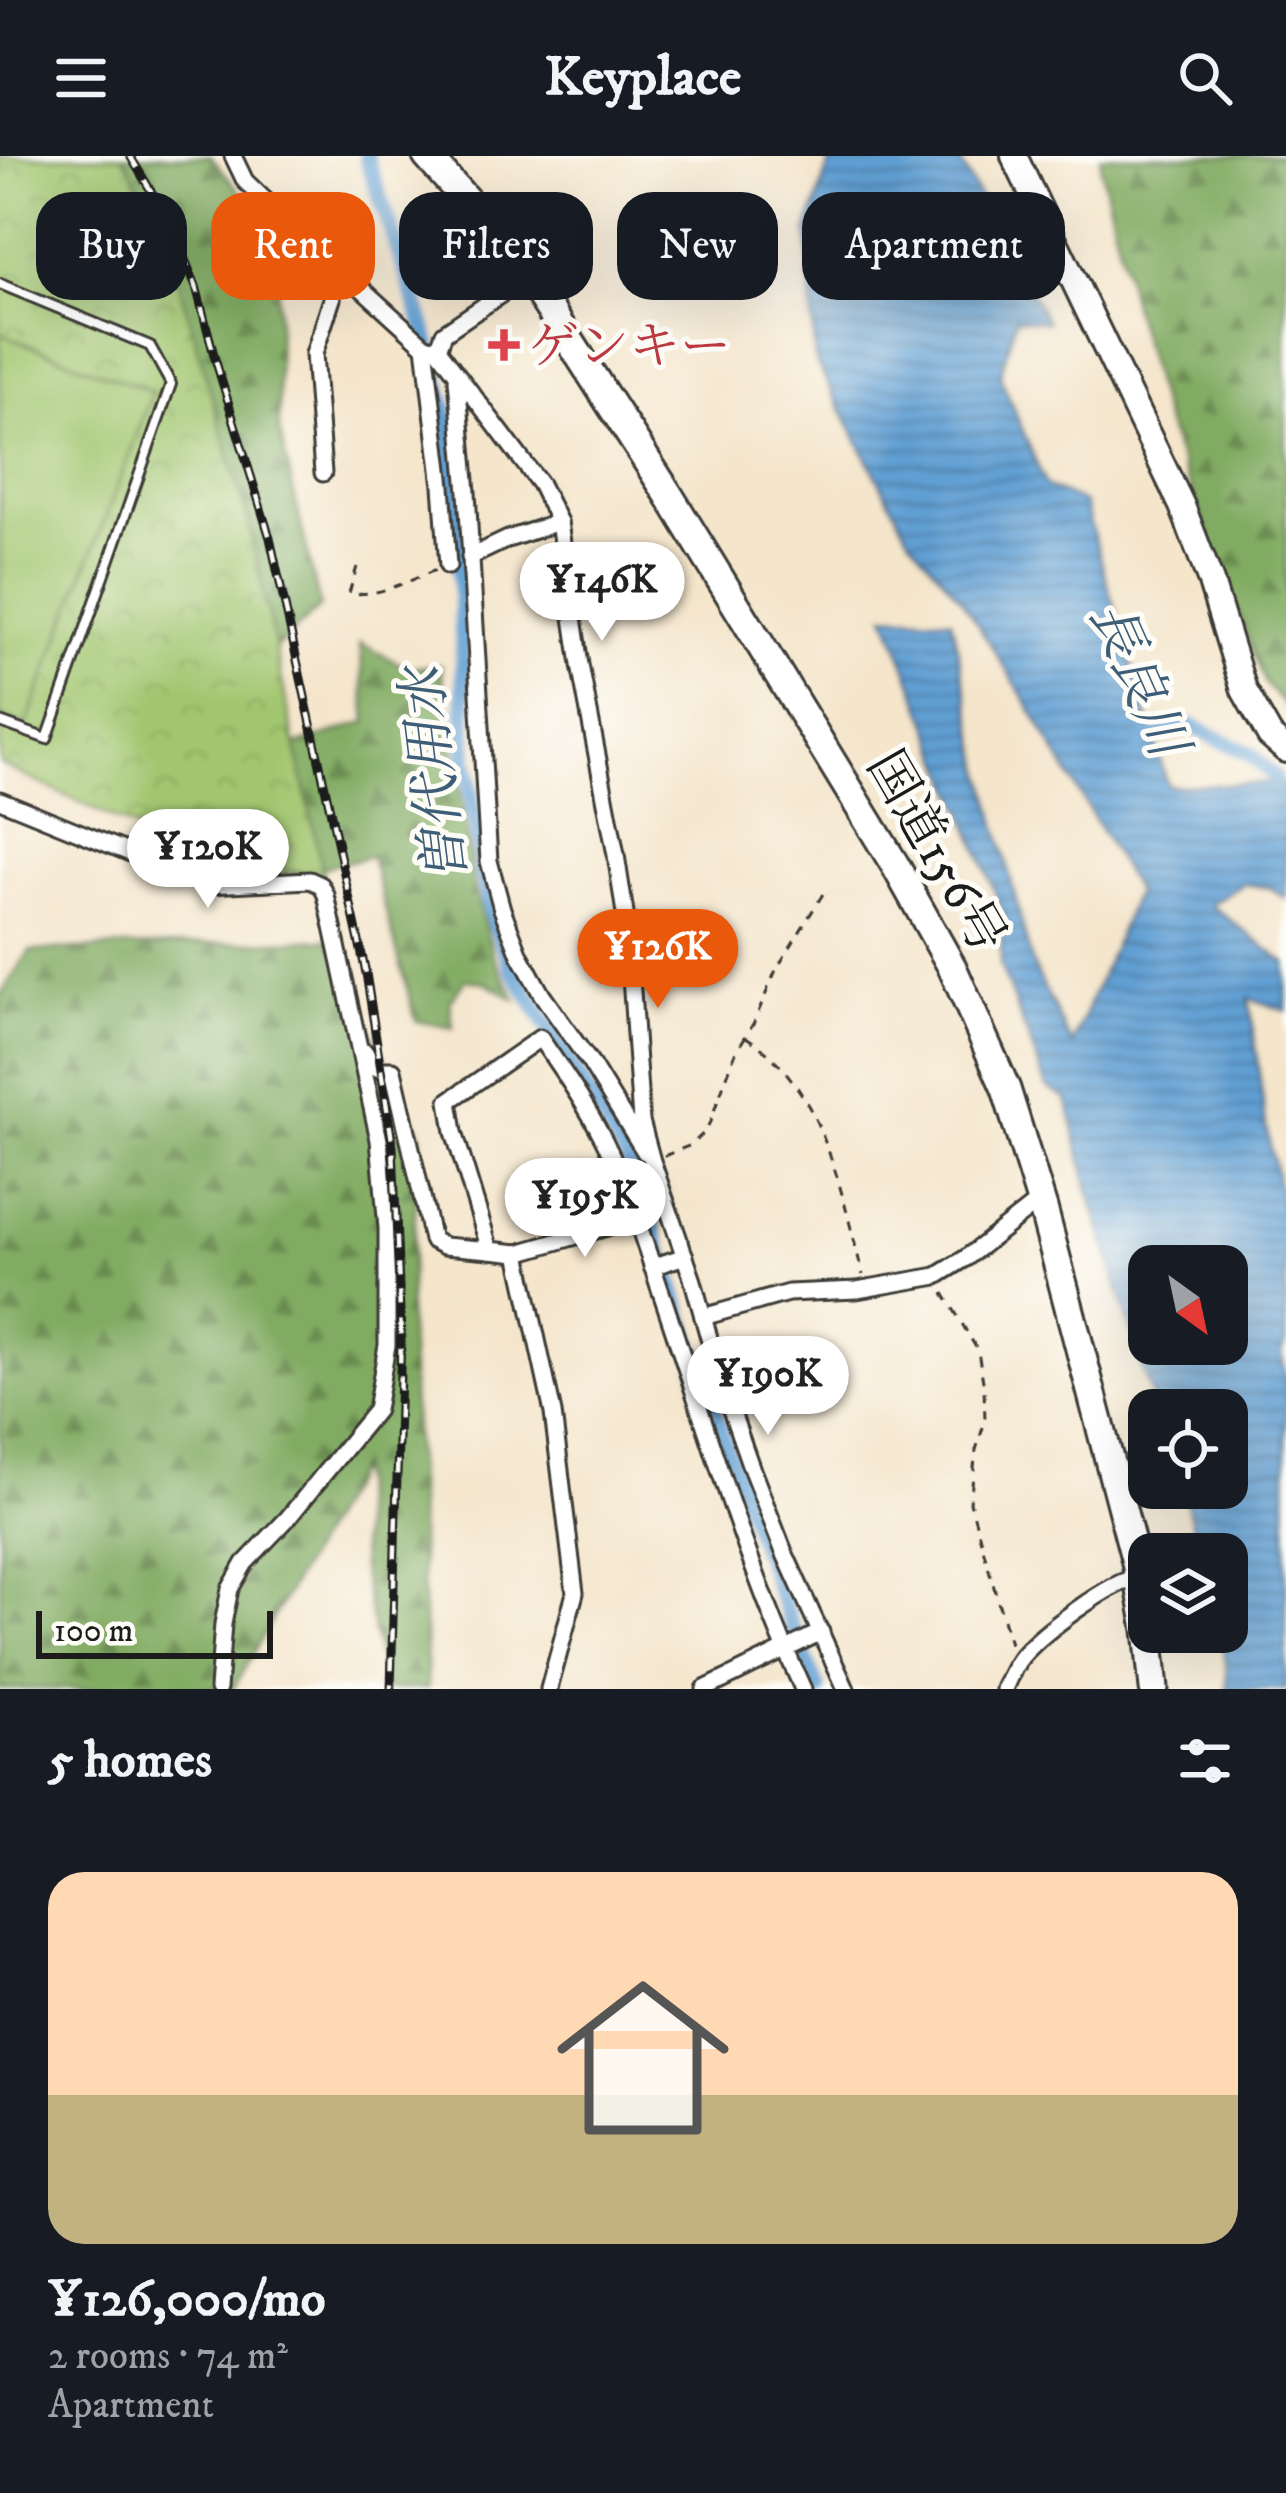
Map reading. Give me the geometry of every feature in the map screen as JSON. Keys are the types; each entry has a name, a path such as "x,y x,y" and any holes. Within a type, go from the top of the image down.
{"highway":[{"name":"国道156号","path":"427,156 459,192"},
{"name":"国道156号","path":"543,300 667,492 959,981 998,1071 1040,1201 1128,1539"},
{"name":"国道156号","path":"1149,1653 1154,1689"}],"main road":[{"path":"1014,156 1182,506 1244,690 1278,743"}],"street":[{"path":"232,156 245,181 257,192"},
{"path":"375,297 457,376 540,484 559,522 625,914 641,1120 668,1262 726,1443 802,1641 846,1689"},
{"path":"323,472 314,354 332,300"},
{"path":"448,566 432,347 444,333 493,300"},
{"path":"457,376 486,840 502,909 542,995 651,1159"},
{"path":"470,557 559,522"},
{"path":"0,800 208,885 310,880 321,885 338,945 379,1140 387,1228 387,1345 376,1410 245,1563 230,1589 218,1689"},
{"path":"357,1037 374,1069 392,1070 432,1240 444,1246 518,1253 638,1218"},
{"path":"490,1250 449,1101 540,1038 603,1138 638,1218 704,1317 726,1443 784,1552 802,1641 803,1689"},
{"path":"704,1317 788,1293 867,1288 934,1276 966,1258 1040,1201"},
{"path":"518,1253 553,1413 575,1593 549,1689"},
{"path":"1004,1689 1021,1657 1058,1624 1128,1579"},
{"path":"704,1689 802,1641"}],"lane":[{"path":"0,284 150,346 171,384 46,739 0,722"}],"path":[{"path":"357,567 349,593 365,595 448,566"},
{"path":"651,1159 674,1154 706,1130 736,1052 776,970 826,890"},
{"path":"745,1037 778,1060 806,1100 834,1168 867,1288"},
{"path":"934,1276 979,1351 985,1421 970,1502 1009,1642 1021,1657"}],"green space":[{"path":"0,156 122,156 141,192 36,192 36,300 184,300 249,524 323,875 189,855 0,764"},
{"path":"84,156 210,156 241,192 211,192 211,300 278,300 279,429 320,607 264,659 290,747 367,722 360,643 408,668 441,665 474,886 493,955 516,1000 485,982 465,980 450,1001 453,1028 416,1021 371,856 273,880 213,593 127,300 187,300 187,192 95,192"},
{"path":"1101,156 1286,156 1286,707 1265,684 1166,425 1132,305"},
{"path":"0,334 153,392 26,726 0,716"},
{"path":"329,939 421,1135 408,1313 428,1689 385,1689 361,1568 358,1467 233,1689 0,1689 0,995 30,951"}],"water":[{"path":"832,156 957,156 977,192 820,192"},
{"path":"811,300 1035,300 1047,322 1016,318 1000,376 1046,486 1084,503 1168,786 1286,783 1286,899 1270,888 1244,884 1211,905 1286,963 1286,1011 1249,998 1266,1125 1286,1224 1286,1343 1282,1353 1286,1689 1227,1689 1224,1653 1248,1653 1248,1533 1195,1533 1188,1509 1248,1509 1248,1389 1149,1389 1141,1365 1248,1365 1248,1245 1128,1245 1128,1320 1067,1099 1047,1087 1000,965 1003,913 886,615 951,619 1032,963 1072,1045 1136,892 1024,697 961,599 910,539 815,360"}],"waterway":[{"name":"曽代用水","path":"366,156 425,329 448,419 466,757 492,917 512,968 626,1156 730,1458 818,1689"},
{"name":"長良川","path":"1138,743 1189,725 1249,753 1274,777"}],"railway":[{"path":"130,156 168,219 196,286 270,538 366,973 393,1147 401,1335 391,1689"}],"place":[{"name":"ゲンキー","path":"504,345"}]}
